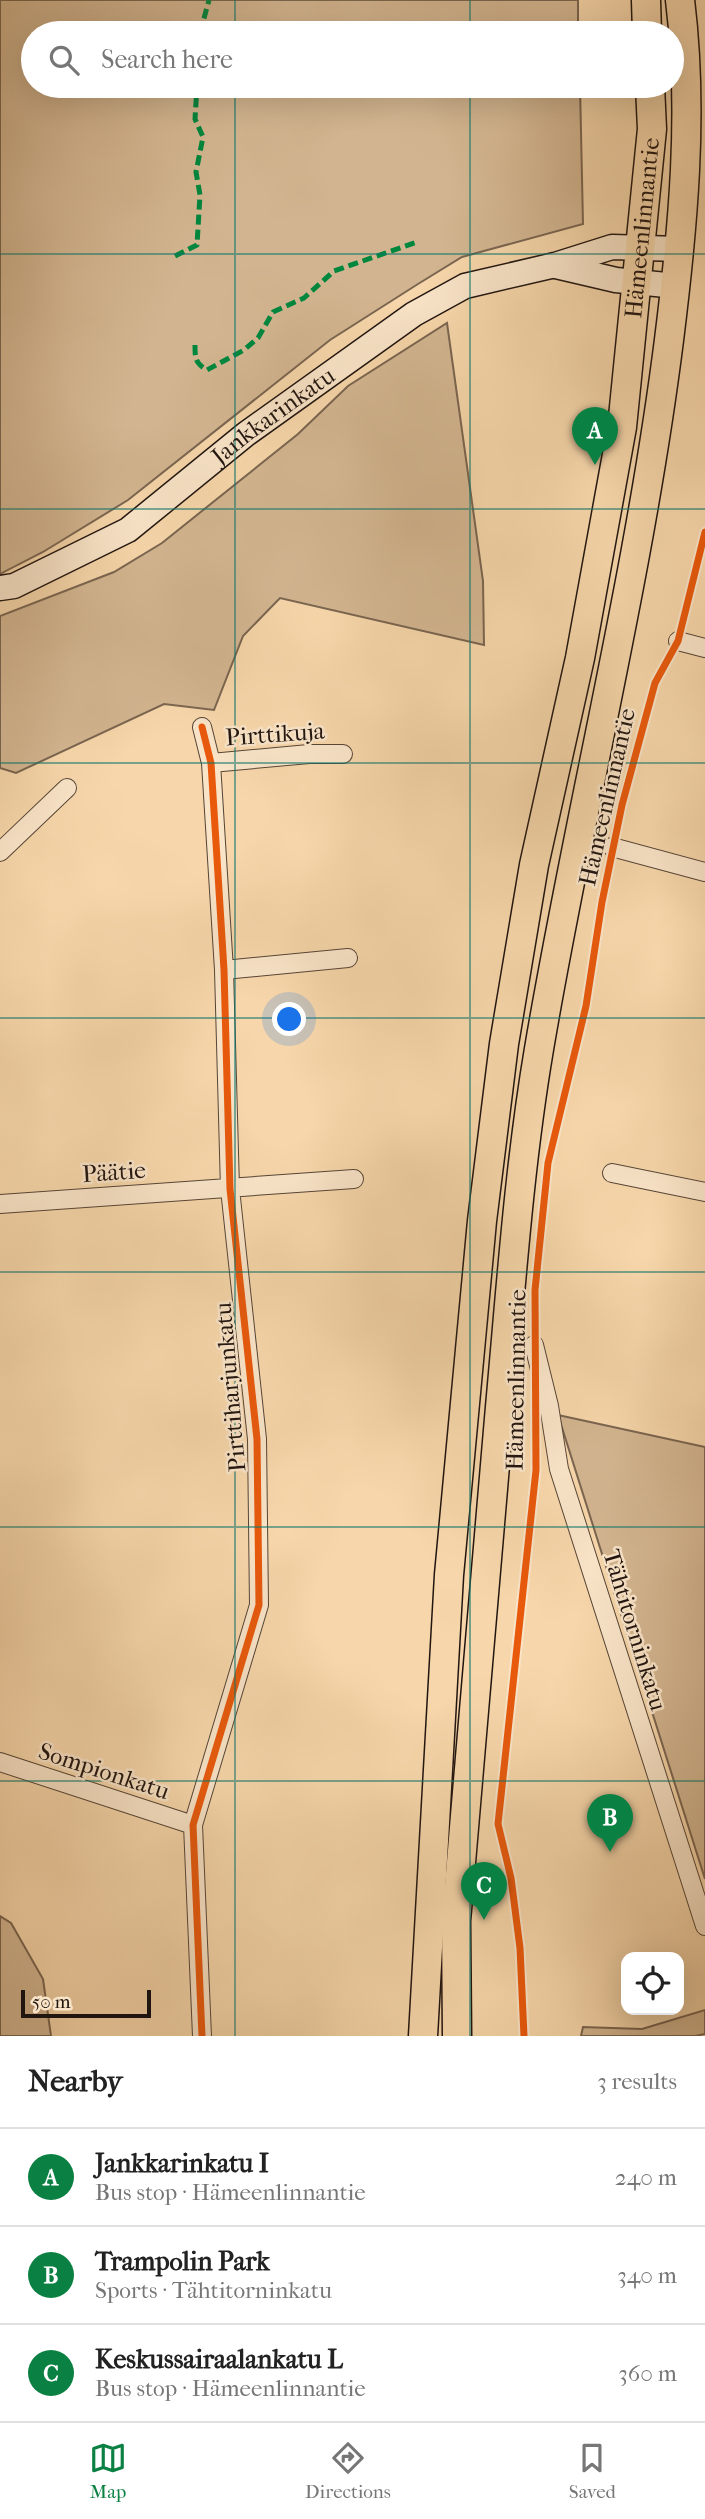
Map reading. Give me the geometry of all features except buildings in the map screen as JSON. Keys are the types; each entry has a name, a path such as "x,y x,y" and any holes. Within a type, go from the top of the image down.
{"main road":[{"path":"646,0 647,21"},
{"name":"Hämeenlinnantie","path":"680,0 681,21"},
{"name":"Hämeenlinnantie","path":"457,2036 456,1921 516,1224 538,1055 571,870 628,592 657,431 679,249 687,130 684,74"},
{"name":"Hämeenlinnantie","path":"423,2036 449,1575 484,1207 504,1044 532,877 580,658 622,427 642,246 652,129 651,98"}],"street":[{"name":"Jankkarinkatu","path":"0,588 14,586 128,530 246,434 414,314 465,286 555,265 612,247 679,249"},
{"name":"Jankkarinkatu","path":"555,265 615,280 676,286"},
{"path":"678,642 705,648"},
{"name":"Pirttiharjunkatu","path":"202,727 211,762 224,970 230,1189 257,1438 260,1605 193,1825 202,2036"},
{"name":"Pirttikuja","path":"211,762 343,754"},
{"path":"0,852 68,788"},
{"path":"612,847 705,872"},
{"path":"224,970 348,958"},
{"path":"612,1173 705,1192"},
{"name":"Päätie","path":"0,1204 354,1179"},
{"name":"Tähtitorninkatu","path":"534,1345 550,1406 559,1469 705,1926"},
{"name":"Sompionkatu","path":"0,1762 193,1825"}],"shaded area":[{"path":"0,0 578,0 578,21 21,21 21,98 580,98 583,224 462,257 330,340 128,500 43,552 0,574"},
{"path":"447,323 483,581 484,645 280,598 243,636 214,710 164,704 16,773 0,768 0,616 114,572 162,543 298,434 348,386"},
{"path":"558,1415 705,1447 705,1879"},
{"path":"0,1916 11,1923 43,1979 51,2036 0,2036"},
{"path":"705,2010 705,2034 581,2036 583,2027 642,2029"}],"marked path":[{"path":"203,21 209,0"},
{"path":"175,256 197,245 200,195 196,172 203,137 195,119 196,98"},
{"path":"195,345 196,360 207,370 244,350 258,338 273,312 304,298 334,271 417,242"}],"cycle path":[{"path":"524,2036 520,1948 511,1878 498,1824 536,1470 535,1290 548,1163 586,1006 602,902 622,805 655,683 678,641 705,532"},
{"path":"202,727 211,763 224,970 230,1189 257,1439 259,1605 193,1825 202,2036"}],"place":[{"name":"Jankkarinkatu I","path":"595,465"},
{"name":"Trampolin Park","path":"610,1852"},
{"name":"Keskussairaalankatu L","path":"484,1920"}]}
